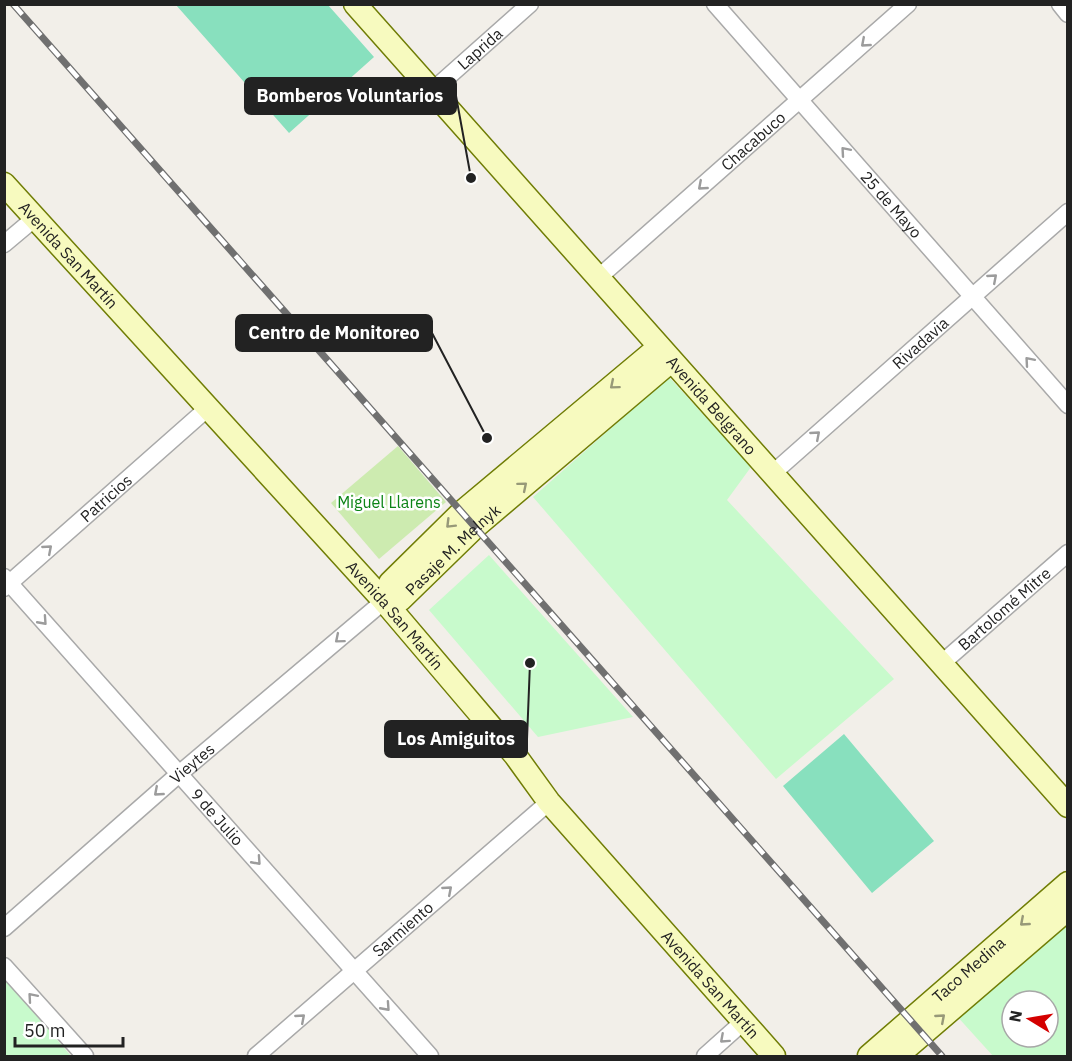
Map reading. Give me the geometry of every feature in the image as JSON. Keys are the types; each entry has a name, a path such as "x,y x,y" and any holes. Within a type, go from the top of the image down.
{"main road":[{"name":"Avenida Belgrano","path":"355,4 1068,806"},
{"name":"Avenida San Martín","path":"4,184 384,601 515,755 549,802 774,1056"},
{"name":"Pasaje M. Melnyk","path":"384,601 400,600 475,527 665,354"},
{"name":"Taco Medina","path":"869,1056 1068,883"},
{"name":"Taco Medina","path":"897,1056 1068,909"}],"street":[{"name":"Laprida","path":"432,91 530,4"},
{"name":"25 de Mayo","path":"716,4 1068,405"},
{"name":"Chacabuco","path":"598,278 908,4"},
{"path":"1060,4 1068,14"},
{"name":"Rivadavia","path":"772,474 1068,212"},
{"path":"4,244 35,218"},
{"name":"Patricios","path":"6,583 209,407"},
{"name":"Bartolomé Mitre","path":"941,664 1068,553"},
{"name":"9 de Julio","path":"6,583 430,1056"},
{"name":"Vieytes","path":"4,928 179,774 384,601"},
{"name":"Sarmiento","path":"256,1056 549,802"},
{"path":"4,966 85,1056"},
{"path":"705,1056 743,1022"}],"green space":[{"path":"176,5 328,5 374,57 289,133"},
{"path":"669,377 751,467 727,500 894,679 776,779 533,497"},
{"name":"Miguel Llarens","path":"398,446 446,502 379,559 331,503"},
{"path":"489,555 633,717 538,737 429,610"},
{"path":"844,734 934,841 872,893 783,786"},
{"path":"1067,917 1067,1056 993,1056 955,1014"},
{"path":"5,979 71,1056 5,1056"}],"railway":[{"path":"13,4 942,1056"}],"place":[{"name":"Bomberos Voluntarios","path":"471,178"},
{"name":"Centro de Monitoreo","path":"487,438"},
{"name":"Los Amiguitos","path":"530,663"}]}
